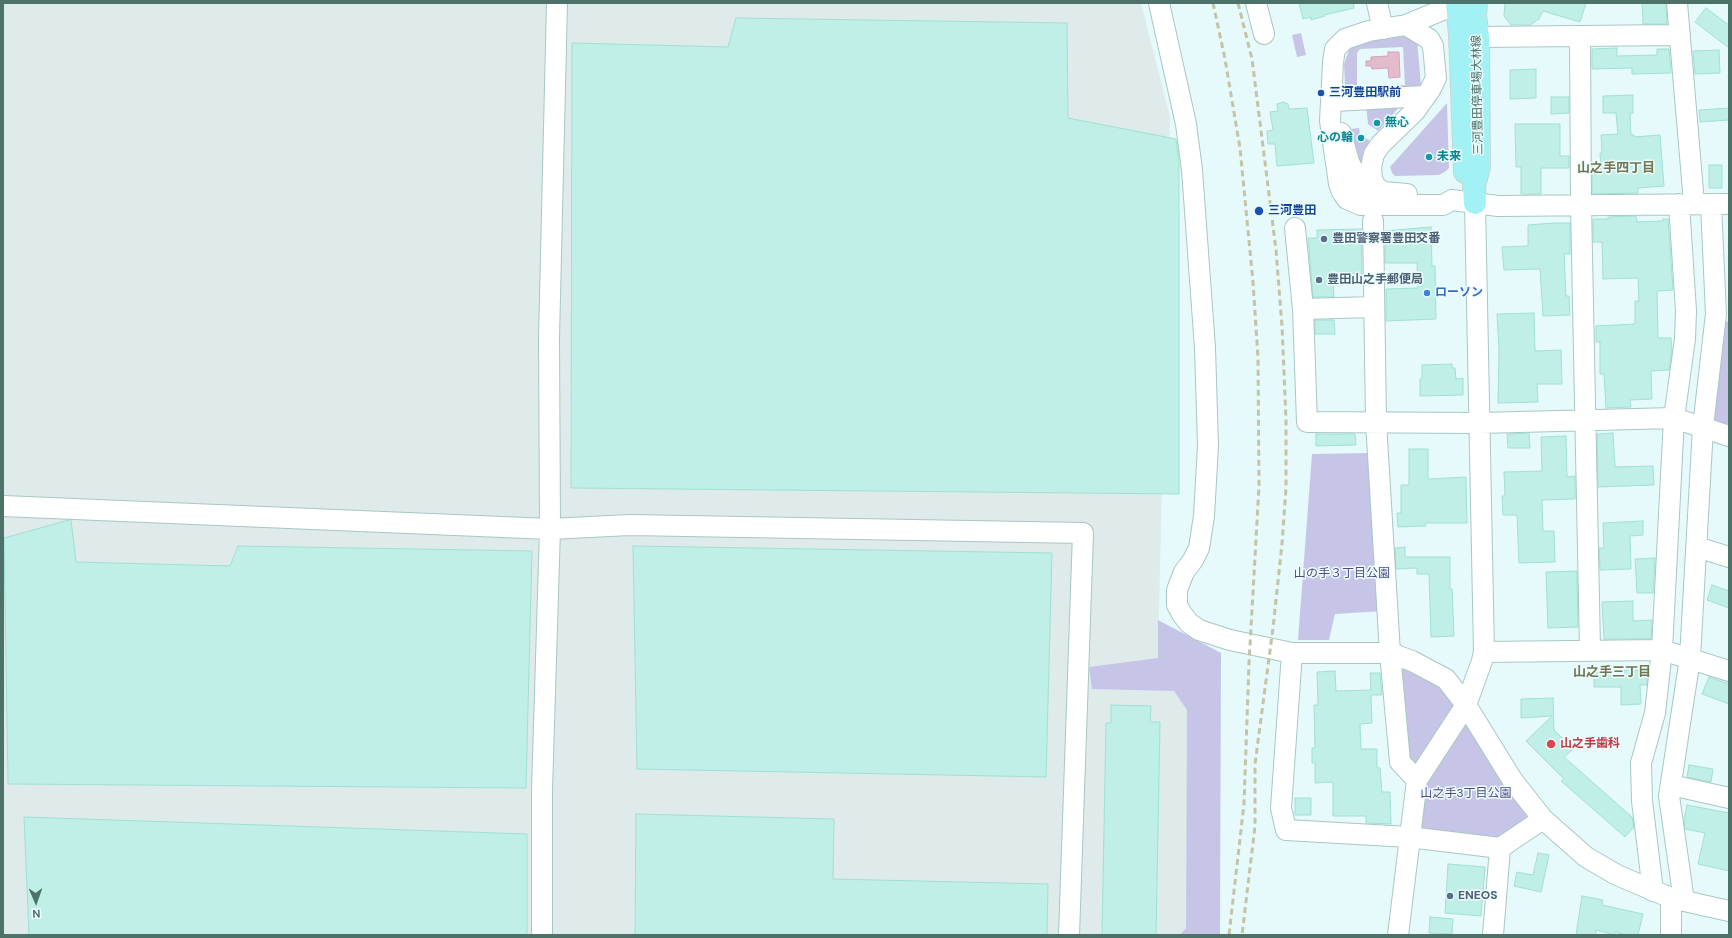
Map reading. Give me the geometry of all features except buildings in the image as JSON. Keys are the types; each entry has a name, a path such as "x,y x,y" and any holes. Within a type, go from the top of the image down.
{"main road":[{"name":"三河豊田停車場大林線","path":"1464,3 1475,16 1478,37 1479,167 1474,195"},
{"name":"三河豊田停車場大林線","path":"1464,3 1460,35 1464,168 1474,195"}],"street":[{"path":"542,935 542,790 550,529 549,338 557,3"},
{"path":"1159,3 1186,124 1192,170 1204,348 1208,446 1204,516 1199,548 1193,560 1184,572 1177,590 1177,605 1189,623 1200,630 1230,640 1292,653 1390,653 1412,661 1446,679 1466,705 1513,781 1543,819 1586,857 1616,875 1653,891 1678,899 1729,911"},
{"path":"1256,3 1264,34"},
{"path":"1377,3 1383,29"},
{"path":"1464,3 1406,25 1369,31 1345,39 1335,49 1330,121 1339,184 1347,199 1378,213 1443,205 1452,200 1474,195 1498,206 1703,204"},
{"path":"1671,935 1678,899 1669,796 1690,658 1703,427 1723,316 1703,204 1677,3"},
{"path":"1406,25 1429,39 1433,46 1436,78 1426,96 1415,111 1381,144 1374,154 1371,167 1372,179 1376,187 1383,192 1400,194 1446,193 1452,200"},
{"path":"1478,37 1680,35"},
{"path":"1580,36 1581,205 1590,650"},
{"path":"1333,80 1341,134 1349,162 1366,195 1378,213 1373,307 1376,422 1390,653 1400,762 1417,780"},
{"path":"1335,101 1426,96"},
{"path":"1398,935 1417,780 1466,705 1484,652 1474,195"},
{"path":"1653,891 1642,801 1641,763 1655,713 1662,650 1674,418 1685,340 1686,310 1703,204"},
{"path":"1295,228 1303,309 1307,422 1480,423 1674,418 1729,436"},
{"path":"1303,309 1373,307"},
{"path":"3,506 550,529 630,525 1083,533 1070,935"},
{"path":"1697,547 1729,557"},
{"path":"1484,652 1662,650 1729,671"},
{"path":"1292,653 1281,808 1286,830 1410,837 1500,848 1543,819"},
{"path":"1670,785 1729,798"},
{"path":"1493,935 1500,848"}],"shaded area":[{"path":"3,3 1141,3 1170,117 1158,657 1218,668 1203,935 3,935"},
{"path":"1388,52 1399,52 1400,77 1389,78 1388,68 1372,69 1371,66 1366,66 1366,61 1371,61 1371,57 1388,56"}],"green space":[{"path":"1301,33 1306,55 1297,57 1292,35"},
{"path":"1406,34 1417,40 1421,85 1408,92 1382,94 1381,87 1405,85 1403,47 1360,49 1357,53 1357,87 1345,87 1344,64 1349,50 1363,40"},
{"path":"1403,103 1378,131 1368,124 1366,104"},
{"path":"1447,103 1449,168 1439,175 1395,176 1390,167"},
{"path":"1359,128 1360,134 1370,141 1364,150 1360,166 1352,145 1351,129"},
{"path":"1720,319 1729,322 1729,432 1706,425"},
{"name":"山の手３丁目公園","path":"1369,453 1383,611 1335,614 1329,640 1298,640 1312,454"},
{"path":"1158,620 1221,653 1220,935 1180,935 1186,928 1187,710 1174,691 1092,689 1089,667 1158,658"},
{"name":"山之手3丁目公園","path":"1397,662 1440,684 1533,816 1499,839 1414,831 1405,759"}],"railway":[{"path":"1213,3 1225,59 1240,148 1253,282 1258,358 1259,486 1249,663 1244,804 1229,935"},
{"path":"1238,3 1252,59 1276,250 1282,326 1286,420 1286,488 1282,544 1273,628 1255,764 1255,826 1242,935"}],"place":[{"name":"三河豊田駅前","path":"1321,93"},
{"name":"無心","path":"1377,123"},
{"name":"心の輪","path":"1361,138"},
{"name":"未来","path":"1429,157"},
{"name":"三河豊田","path":"1259,211"},
{"name":"豊田警察署豊田交番","path":"1324,239"},
{"name":"豊田山之手郵便局","path":"1319,280"},
{"name":"ローソン","path":"1427,293"},
{"name":"山之手歯科","path":"1551,744"},
{"name":"ENEOS","path":"1450,896"}],"district":[{"name":"山之手四丁目","path":"1616,169"},
{"name":"山之手三丁目","path":"1612,673"}]}
